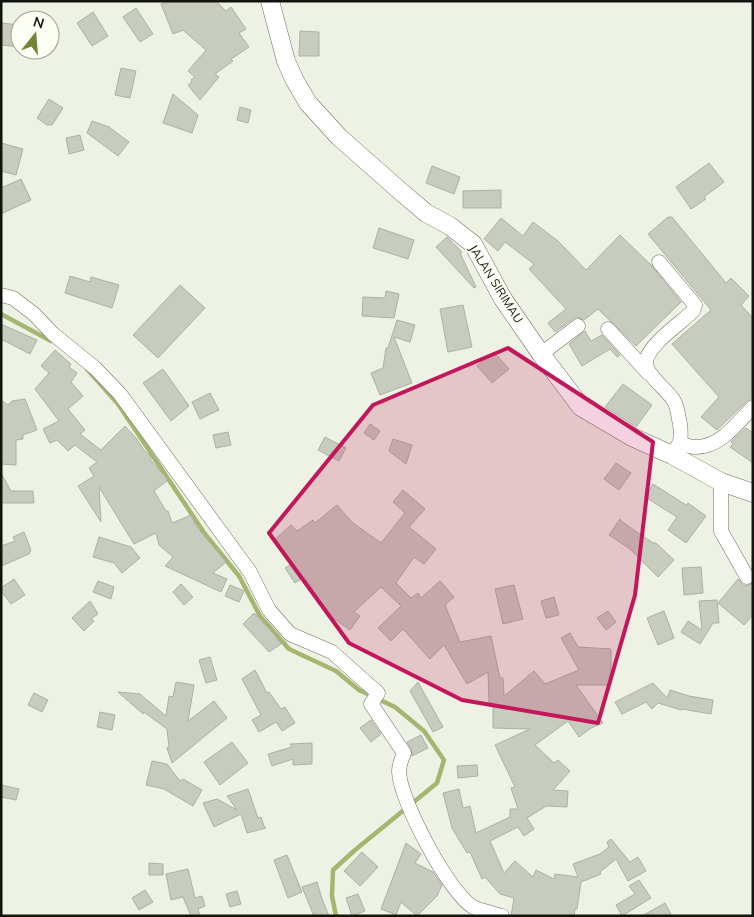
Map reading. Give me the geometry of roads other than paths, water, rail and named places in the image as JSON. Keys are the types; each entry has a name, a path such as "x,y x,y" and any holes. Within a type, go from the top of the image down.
{"main road":[{"name":"JALAN SIRIMAU","path":"270,1 286,61 294,80 308,102 339,137 399,190 426,213 450,226 473,244 504,299 541,354 582,407 632,437 676,449 721,482 753,493"}],"street":[{"path":"660,262 695,305 693,312 653,347 646,362 648,370 675,403 682,435 676,449 710,444 726,436 753,407"},
{"path":"1,295 13,298 34,314 53,334 95,368 120,394 244,564 269,610 290,634 332,652 375,698 404,753 399,770 409,809 418,830 455,889 472,906 502,916"},
{"path":"541,354 578,326"},
{"path":"608,329 648,373 648,370"},
{"path":"721,482 722,531 747,577"}],"waterway":[{"path":"1,314 51,341"},
{"path":"87,369 118,404 205,534 239,576 260,616 289,649 336,671 359,690 395,707 424,731 444,760 437,783 333,870 332,896 336,916"}]}
